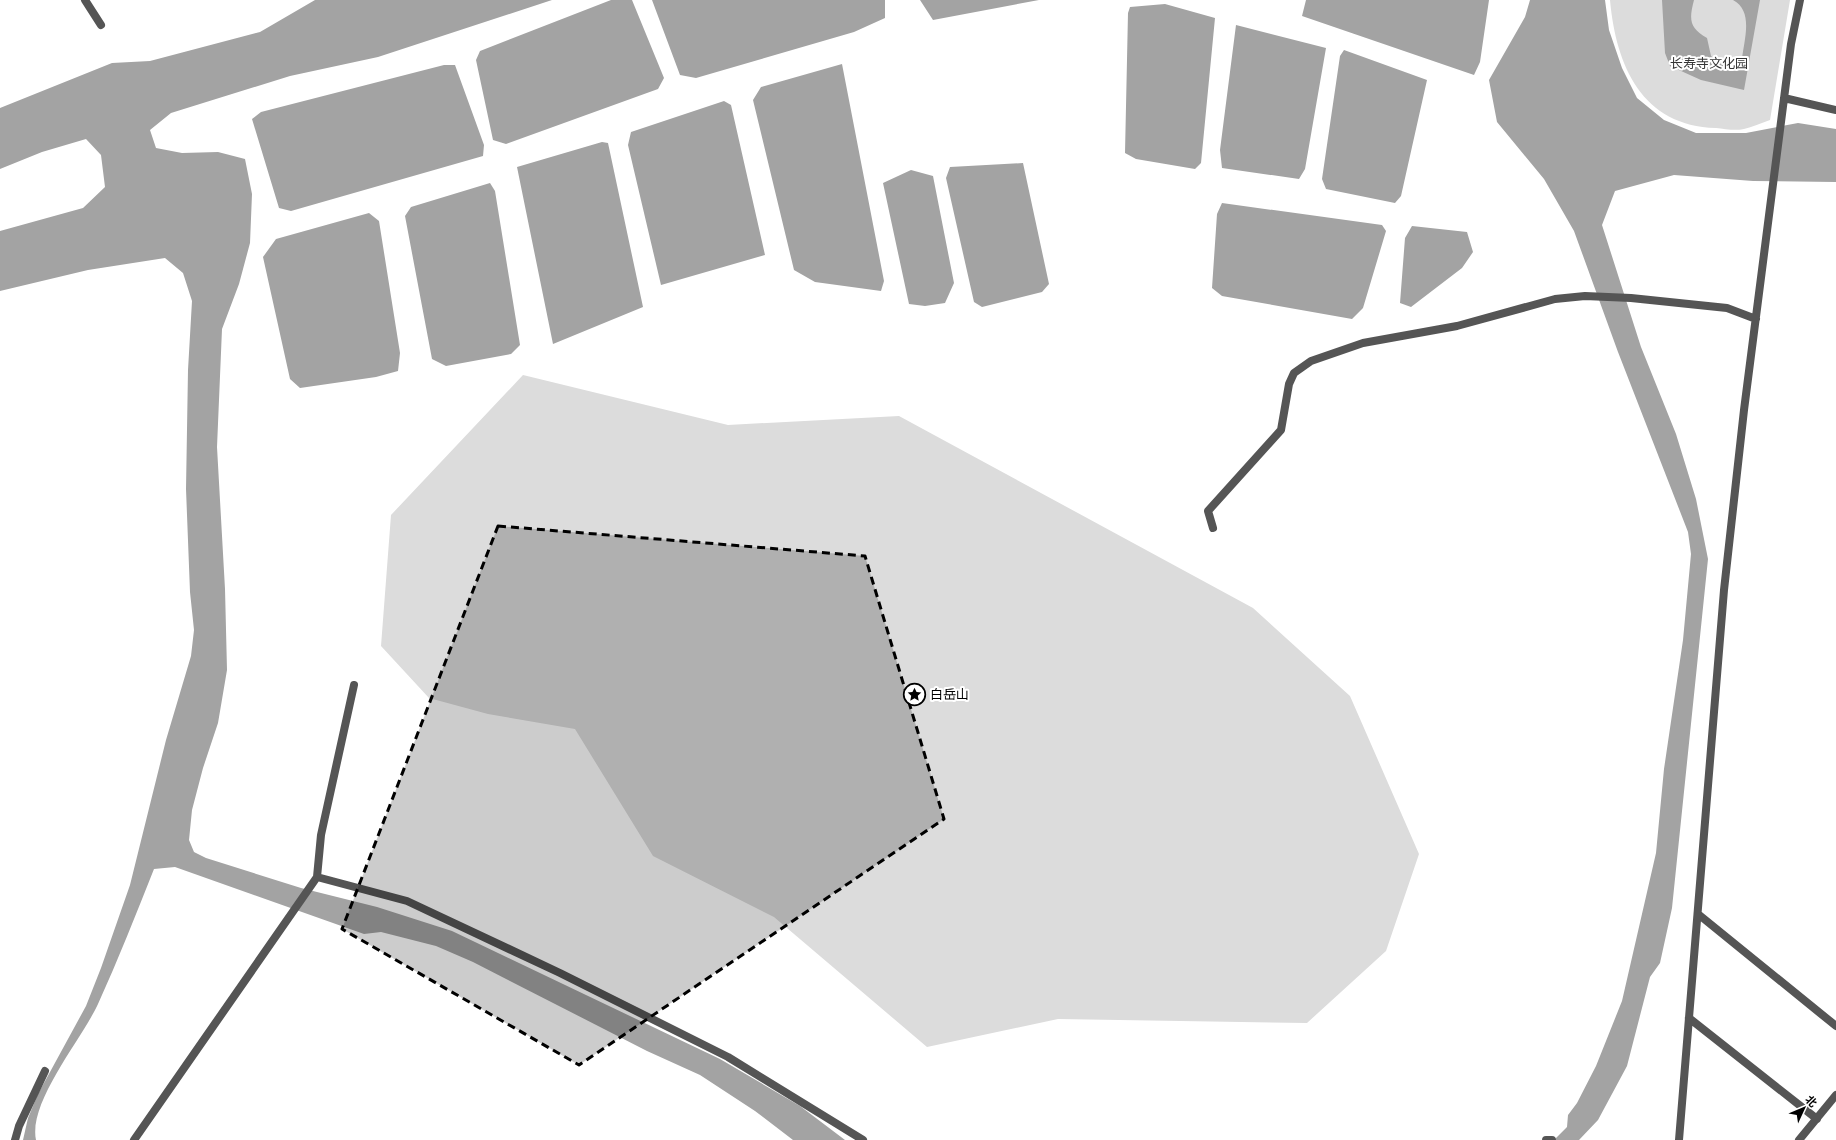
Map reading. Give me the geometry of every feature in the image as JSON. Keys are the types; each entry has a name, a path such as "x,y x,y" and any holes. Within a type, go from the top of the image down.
{"street":[{"path":"85,0 101,25"},
{"path":"1679,1140 1724,590 1784,98 1791,44 1800,0"},
{"path":"1784,98 1836,110"},
{"path":"1213,528 1208,511 1281,430 1289,384 1294,373 1311,361 1363,343 1457,326 1555,299 1585,296 1631,298 1727,308 1756,319"},
{"path":"134,1140 318,877 321,835 354,685"},
{"path":"318,877 407,901 560,973 728,1057 863,1140"},
{"path":"1698,914 1836,1026"},
{"path":"1689,1018 1817,1119"},
{"path":"15,1140 19,1126 44,1071"},
{"path":"1800,1140 1836,1095"}],"highlighted area":[{"path":"498,526 865,556 944,819 579,1065 342,929"}],"green space":[{"name":"长寿寺文化园","path":"1610,0 1790,0 1770,120 1741,130 1690,125 1669,116 1652,104 1638,88 1627,69 1619,48 1613,24"},
{"path":"523,375 728,425 899,416 1253,608 1350,696 1419,854 1386,951 1307,1023 1058,1019 927,1047 774,917 653,856 575,729 488,714 429,698 381,646 391,515"}],"shaded area":[{"path":"315,0 552,0 378,57 290,76 171,113 150,130 156,148 182,153 218,152 245,159 252,194 250,243 239,284 222,329 217,447 225,589 227,670 218,723 203,768 192,810 189,840 194,852 206,858 301,888 377,907 452,931 720,1059 800,1106 845,1140 793,1140 755,1111 700,1075 647,1051 473,962 436,946 381,932 364,934 175,867 154,869 98,1004 48,1089 40,1108 36,1125 36,1140 23,1140 28,1118 38,1094 86,1006 130,885 166,740 191,656 194,630 190,592 186,489 188,370 192,301 183,273 165,258 88,270 0,291 0,231 83,208 105,187 101,155 86,139 42,152 0,169 0,108 112,63 150,61 260,32"},
{"path":"611,0 632,0 664,78 658,89 506,144 493,140 476,60 480,51"},
{"path":"652,0 885,0 885,18 854,32 696,78 680,75"},
{"path":"920,0 1039,0 933,20"},
{"path":"1306,0 1489,0 1480,62 1474,75 1302,16"},
{"path":"1530,0 1605,0 1609,30 1622,68 1637,98 1664,120 1696,133 1746,133 1798,123 1836,129 1836,182 1753,181 1674,175 1615,191 1602,225 1641,347 1676,434 1696,499 1708,559 1672,908 1660,963 1650,977 1627,1066 1598,1120 1579,1140 1554,1140 1567,1127 1568,1115 1577,1103 1596,1066 1622,1001 1656,853 1664,769 1683,640 1691,554 1688,532 1618,352 1574,231 1544,179 1497,122 1489,80 1525,17"},
{"path":"1662,0 1694,0 1691,18 1694,27 1707,38 1711,56 1722,65 1733,64 1742,59 1746,35 1746,18 1744,11 1733,0 1760,0 1744,90 1701,80 1670,66 1665,53"},
{"path":"1165,4 1215,18 1201,163 1195,169 1136,159 1125,153 1128,13 1130,7"},
{"path":"1236,25 1326,48 1305,169 1299,179 1222,168 1220,150"},
{"path":"1344,50 1427,80 1401,196 1395,203 1326,189 1322,179 1340,56"},
{"path":"842,64 884,281 881,291 815,282 794,270 753,100 761,87"},
{"path":"444,65 455,65 484,145 483,156 291,211 279,208 252,119 261,112"},
{"path":"724,101 731,105 765,255 661,285 628,145 631,132"},
{"path":"602,142 608,143 643,307 553,344 517,167"},
{"path":"1023,163 1049,284 1042,292 982,307 974,302 946,178 950,167"},
{"path":"911,170 933,176 954,283 945,303 925,306 909,304 883,183"},
{"path":"490,183 495,191 520,345 511,354 446,366 432,359 405,216 411,207"},
{"path":"1222,203 1382,225 1386,231 1363,308 1352,319 1222,296 1212,288 1217,214"},
{"path":"369,213 379,221 400,353 398,371 376,377 300,388 290,379 263,257 276,239"},
{"path":"1412,226 1467,232 1473,252 1462,268 1411,307 1400,303 1405,238"}],"place":[{"name":"白岳山","path":"914,695"}]}
